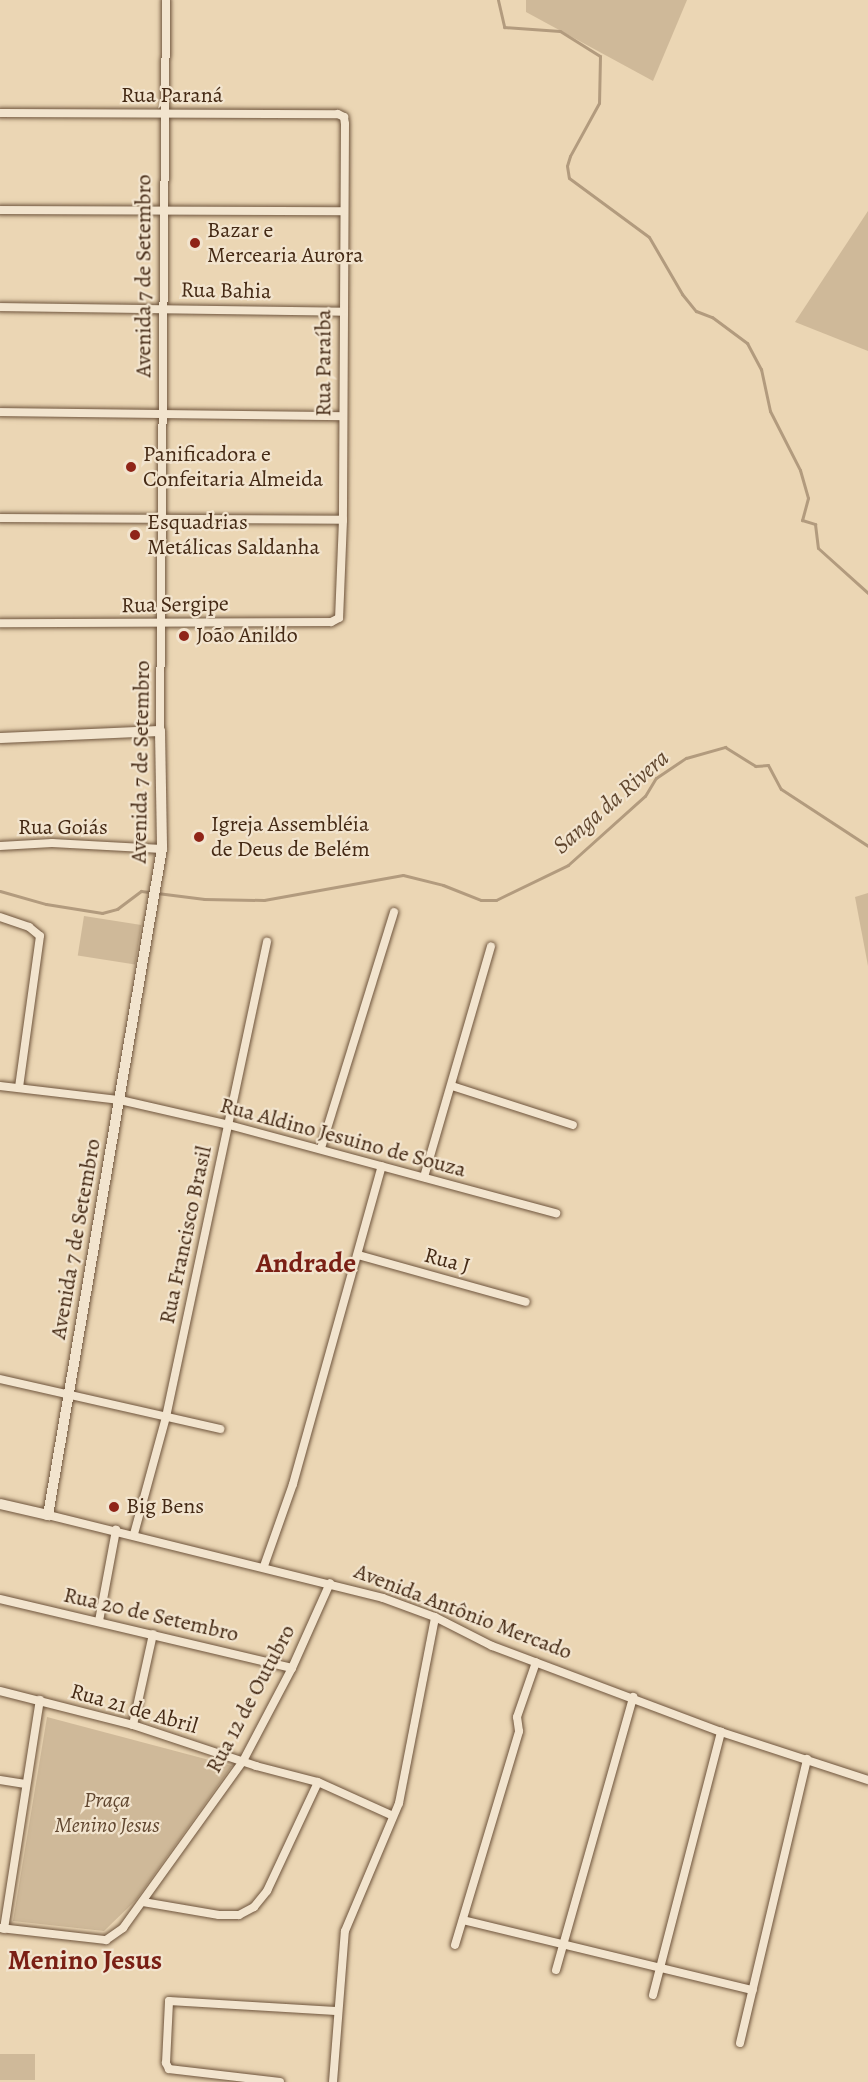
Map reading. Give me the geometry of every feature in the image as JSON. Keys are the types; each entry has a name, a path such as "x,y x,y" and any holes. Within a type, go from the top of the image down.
{"street":[{"name":"Avenida 7 de Setembro","path":"48,1515 155,905 162,849 160,731 164,518 164,308 162,212 166,0"},
{"name":"Rua Paraná","path":"0,113 344,117"},
{"name":"Rua Paraíba","path":"342,609 344,117"},
{"path":"0,210 344,211"},
{"name":"Rua Bahia","path":"0,307 342,312"},
{"path":"0,412 342,416"},
{"path":"0,518 344,520"},
{"name":"Rua Sergipe","path":"0,623 331,622 339,618 342,609"},
{"path":"0,738 160,731"},
{"name":"Rua Goiás","path":"0,846 52,843 162,849"},
{"path":"321,1148 394,912"},
{"path":"0,917 29,927 40,936 19,1088"},
{"name":"Rua Francisco Brasil","path":"134,1534 166,1417 267,942"},
{"path":"424,1178 491,947"},
{"name":"Rua Aldino Jesuino de Souza","path":"0,1086 120,1100 321,1148 556,1213"},
{"path":"452,1086 573,1125"},
{"path":"264,1566 293,1484 382,1166"},
{"name":"Rua J","path":"358,1255 526,1302"},
{"path":"0,1379 220,1430"},
{"name":"Avenida Antônio Mercado","path":"0,1504 134,1534 330,1583 435,1617 492,1646 722,1732 868,1780"},
{"path":"99,1621 116,1530"},
{"name":"Rua 12 de Outubro","path":"2,1928 106,1940 123,1928 243,1761 292,1668 330,1583"},
{"name":"Rua 20 de Setembro","path":"0,1599 292,1668"},
{"path":"333,2082 336,2011 345,1931 405,1783 410,1739 435,1617"},
{"path":"133,1725 153,1634"},
{"path":"455,1946 519,1731 517,1717 536,1662"},
{"name":"Rua 21 de Abril","path":"0,1691 133,1725 243,1761 318,1782 391,1815"},
{"path":"556,1970 633,1697"},
{"path":"2,1928 24,1785 40,1700"},
{"path":"653,1995 722,1732"},
{"path":"740,2043 807,1759"},
{"path":"0,1780 24,1785"},
{"path":"143,1902 219,1915 239,1915 254,1907 267,1891 318,1782"},
{"path":"463,1920 753,1989"},
{"path":"280,2082 169,2069 166,2063 169,2001 336,2011"}],"green space":[{"path":"526,0 687,0 653,81 526,12"},
{"path":"868,211 868,351 795,322"},
{"path":"868,893 868,966 855,897"},
{"path":"84,916 141,925 135,965 78,956"},
{"name":"Praça Menino Jesus","path":"47,1717 232,1766 136,1900 104,1931 13,1921"},
{"path":"0,2054 35,2054 35,2080 0,2080"}],"waterway":[{"path":"498,0 504,27 560,31 600,56 599,103 570,156 567,166 569,178 649,237 682,294 696,311 712,317 747,343 761,369 770,411 800,470 808,498 802,520 815,524 818,548 868,593"},
{"name":"Sanga da Rivera","path":"0,891 46,904 102,913 117,909 141,891 204,899 264,900 403,875 443,885 481,900 496,900 568,865 645,796 656,778 686,758 725,747 755,766 768,765 781,789 868,846"}],"place":[{"name":"Bazar e Mercearia Aurora","path":"195,243"},
{"name":"Panificadora e Confeitaria Almeida","path":"131,467"},
{"name":"Esquadrias Metálicas Saldanha","path":"135,535"},
{"name":"João Anildo","path":"184,636"},
{"name":"Igreja Assembléia de Deus de Belém","path":"199,837"},
{"name":"Big Bens","path":"114,1507"}],"district":[{"name":"Andrade","path":"306,1263"},
{"name":"Menino Jesus","path":"85,1960"}]}
